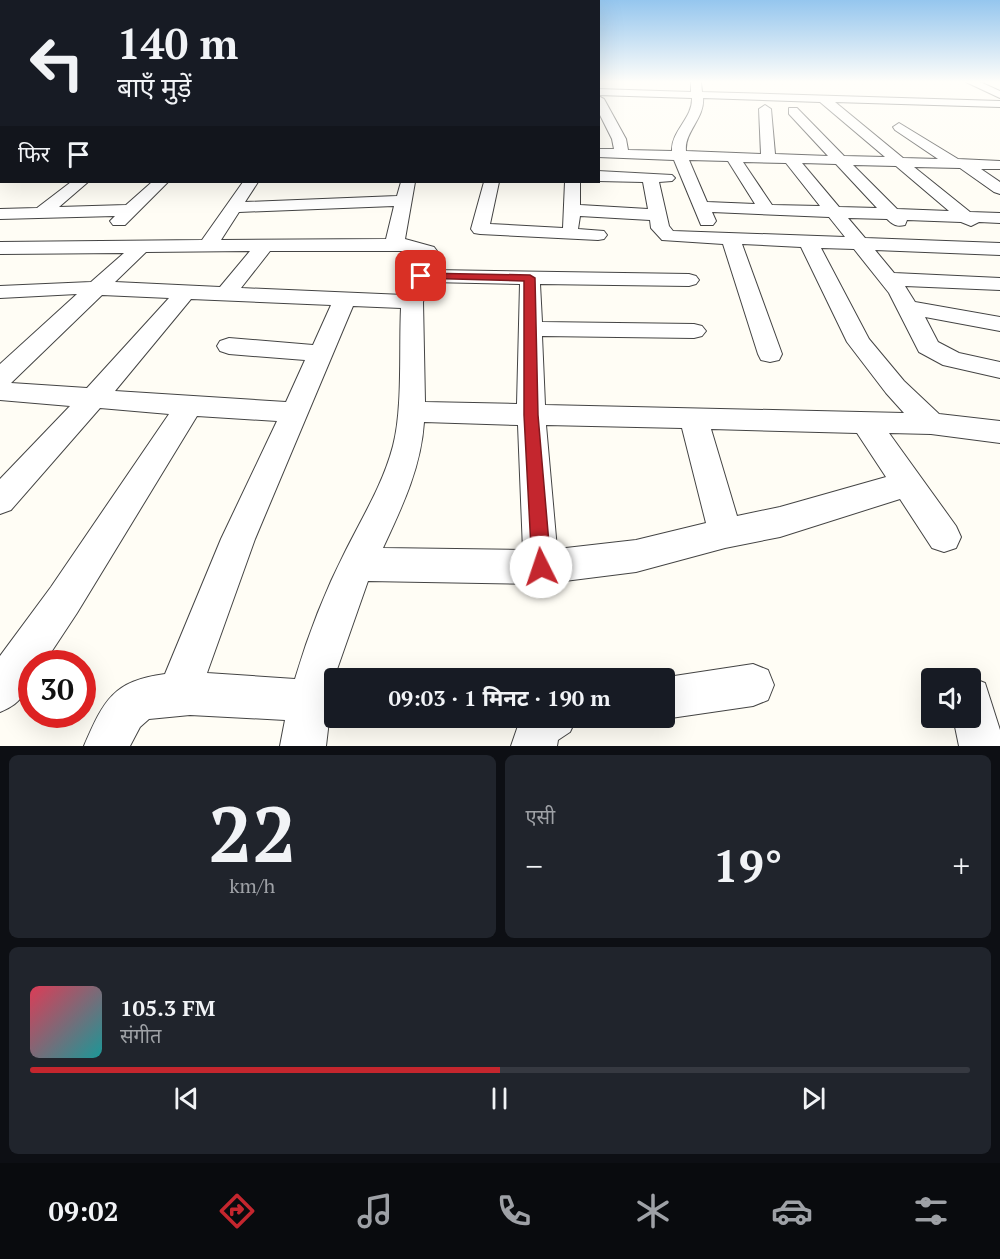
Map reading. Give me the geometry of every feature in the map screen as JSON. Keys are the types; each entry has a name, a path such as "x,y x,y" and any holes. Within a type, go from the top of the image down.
{"street":[{"path":"687,117 680,135 679,154 701,207 723,240 770,354"},
{"path":"768,158 777,117"},
{"path":"787,117 840,160 925,247"},
{"path":"848,117 994,240"},
{"path":"605,123 622,153"},
{"path":"899,127 1000,189"},
{"path":"600,153 1000,165"},
{"path":"732,156 766,209"},
{"path":"790,158 888,279 908,307 928,347 952,359 1000,370"},
{"path":"600,176 689,179"},
{"path":"650,178 660,228 668,236 925,247 994,240"},
{"path":"3,248 79,183"},
{"path":"94,247 159,183"},
{"path":"207,247 249,183"},
{"path":"394,245 408,183"},
{"path":"491,183 480,229 598,235"},
{"path":"571,234 572,183"},
{"path":"233,207 403,201"},
{"path":"701,207 1000,218"},
{"path":"0,214 130,210"},
{"path":"572,210 657,215"},
{"path":"809,243 859,342 895,387 931,424"},
{"path":"3,248 394,245 421,247 427,251 412,302 411,412 408,444 393,492 357,564 326,641 309,700 303,746"},
{"path":"226,293 264,246"},
{"path":"6,366 141,247"},
{"path":"421,276 689,280"},
{"path":"530,278 531,415 541,567"},
{"path":"888,279 1000,284"},
{"path":"2,294 97,288 412,302"},
{"path":"0,500 93,399 186,291"},
{"path":"178,694 238,539 345,299"},
{"path":"908,307 1000,324"},
{"path":"530,329 694,331"},
{"path":"229,346 319,353"},
{"path":"0,391 294,412"},
{"path":"0,691 70,590 189,406"},
{"path":"411,412 931,424 995,436"},
{"path":"694,419 725,533"},
{"path":"865,422 944,537"},
{"path":"357,564 541,567 636,556 725,533 780,522 908,484"},
{"path":"675,696 753,685"},
{"path":"107,746 118,723 134,703 145,696 178,694 309,700"},
{"path":"534,746 536,731 539,728"},
{"path":"978,728 982,746"}],"route":[{"path":"421,276 530,278 531,415 541,567"}]}
